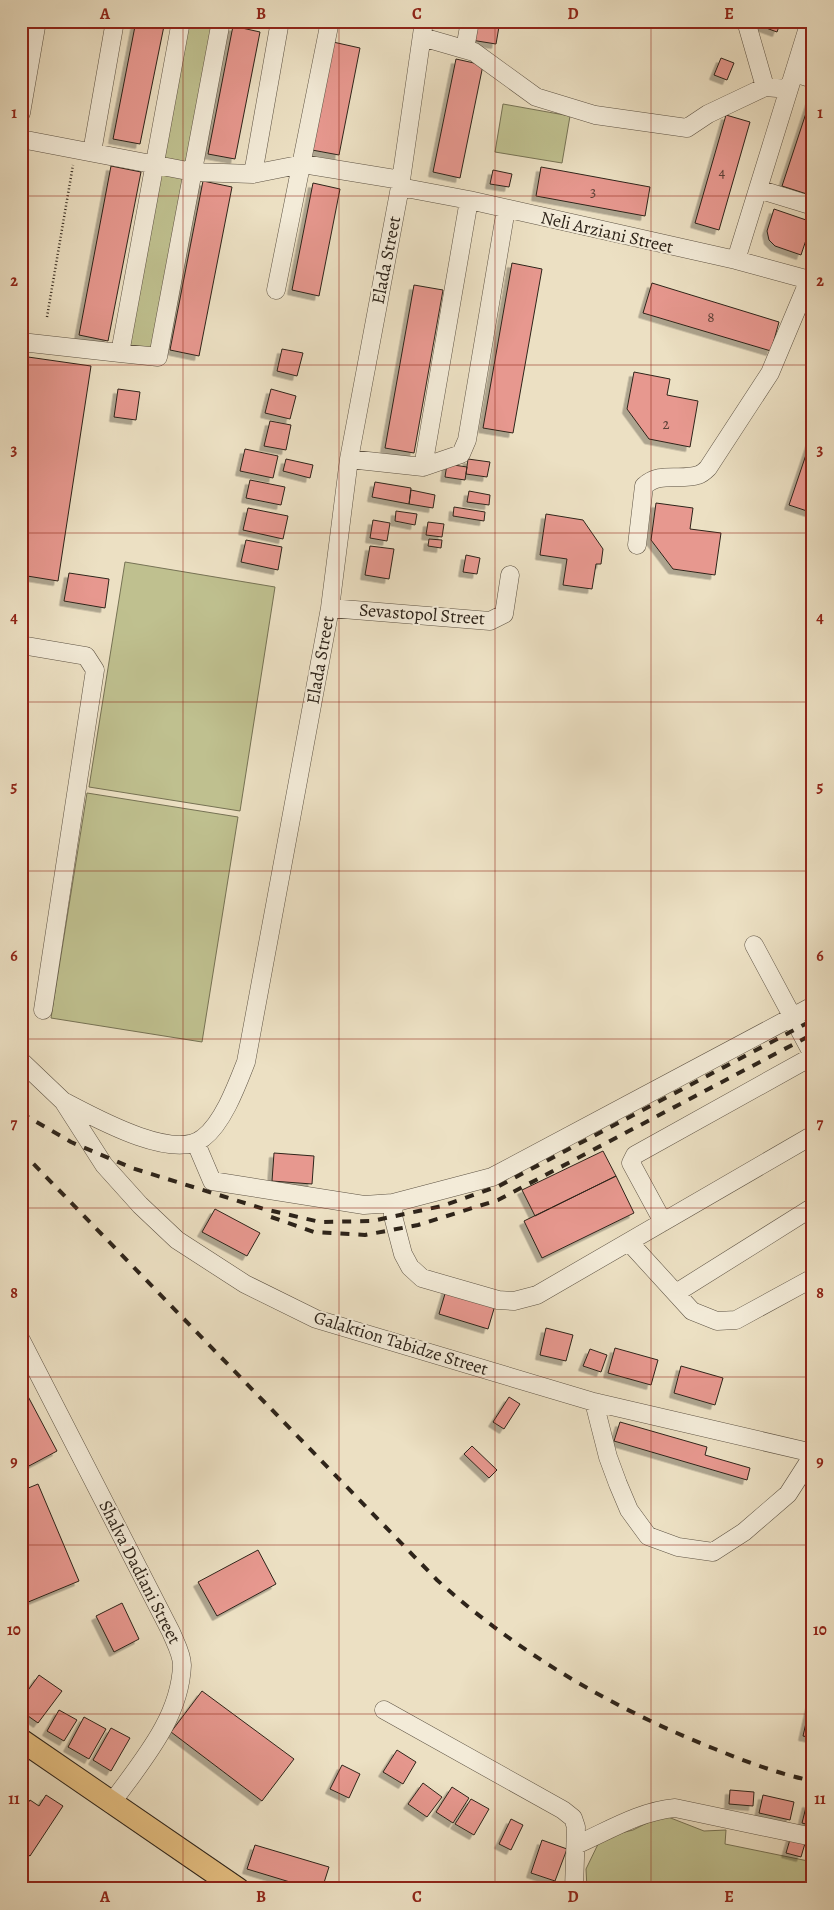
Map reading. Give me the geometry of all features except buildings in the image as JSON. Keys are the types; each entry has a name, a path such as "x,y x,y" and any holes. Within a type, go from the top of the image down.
{"main road":[{"path":"21,1740 111,1804 238,1889"}],"street":[{"path":"21,113 37,21"},
{"path":"84,150 115,21"},
{"path":"120,353 181,21"},
{"path":"21,342 158,358 221,21"},
{"path":"254,174 280,21"},
{"path":"276,290 330,21"},
{"path":"465,49 470,21"},
{"path":"746,21 765,87"},
{"path":"736,260 810,21"},
{"path":"423,29 474,52 536,98 595,115 687,128 708,114 765,87 813,79"},
{"name":"Elada Street","path":"193,1143 203,1138 215,1124 238,1084 246,1062 330,608 349,458 401,184 423,29"},
{"path":"21,139 193,172 254,174 302,164"},
{"name":"Neli Arziani Street","path":"302,164 401,184 506,210 736,260 811,281"},
{"path":"758,189 813,206"},
{"path":"424,467 469,200"},
{"path":"349,458 424,467 461,454 467,440 506,210"},
{"path":"637,545 644,486 650,480 659,477 698,475 708,468 770,373 811,281"},
{"name":"Sevastopol Street","path":"330,608 490,621 504,614 510,575"},
{"path":"21,645 86,656 93,663 95,670 43,1010"},
{"path":"663,1222 631,1163 635,1155 813,1055 754,945"},
{"path":"63,1101 133,1135 162,1143 193,1143 198,1148 212,1181 364,1205 394,1203 492,1177 813,1006"},
{"name":"Galaktion Tabidze Street","path":"21,1061 63,1101 104,1165 140,1205 177,1240 245,1284 316,1319 594,1402 813,1454"},
{"path":"394,1203 393,1216 402,1254 410,1267 422,1278 498,1300 514,1301 537,1295 813,1135"},
{"path":"676,1294 813,1207"},
{"path":"629,1242 692,1311 717,1321 736,1320 813,1278"},
{"name":"Shalva Dadiani Street","path":"21,1340 171,1632 182,1663 177,1694 161,1734 111,1804"},
{"path":"594,1402 608,1457 629,1510 648,1536 678,1546 713,1552 744,1532 788,1494 813,1454"},
{"path":"384,1710 563,1810 573,1818 576,1827 574,1889"},
{"path":"576,1844 651,1812 676,1808 813,1837"}],"path":[{"path":"47,317 84,150"}],"green space":[{"path":"181,21 221,21 158,357 120,353"},
{"path":"503,104 570,116 562,163 495,152"},
{"path":"125,562 275,587 240,811 89,787"},
{"path":"87,793 238,817 202,1042 51,1018"},
{"path":"663,1815 704,1831 726,1830 725,1844 813,1862 813,1889 587,1889 586,1869 601,1838 633,1830"}],"railway":[{"path":"21,1113 71,1142 132,1168 264,1209 320,1222 372,1221 442,1206 499,1186 813,1020"},
{"path":"271,1217 314,1232 365,1235 418,1225 498,1200 813,1034"},
{"path":"21,1151 437,1580 468,1607 534,1655 569,1677 640,1716 739,1759 813,1781"}]}
